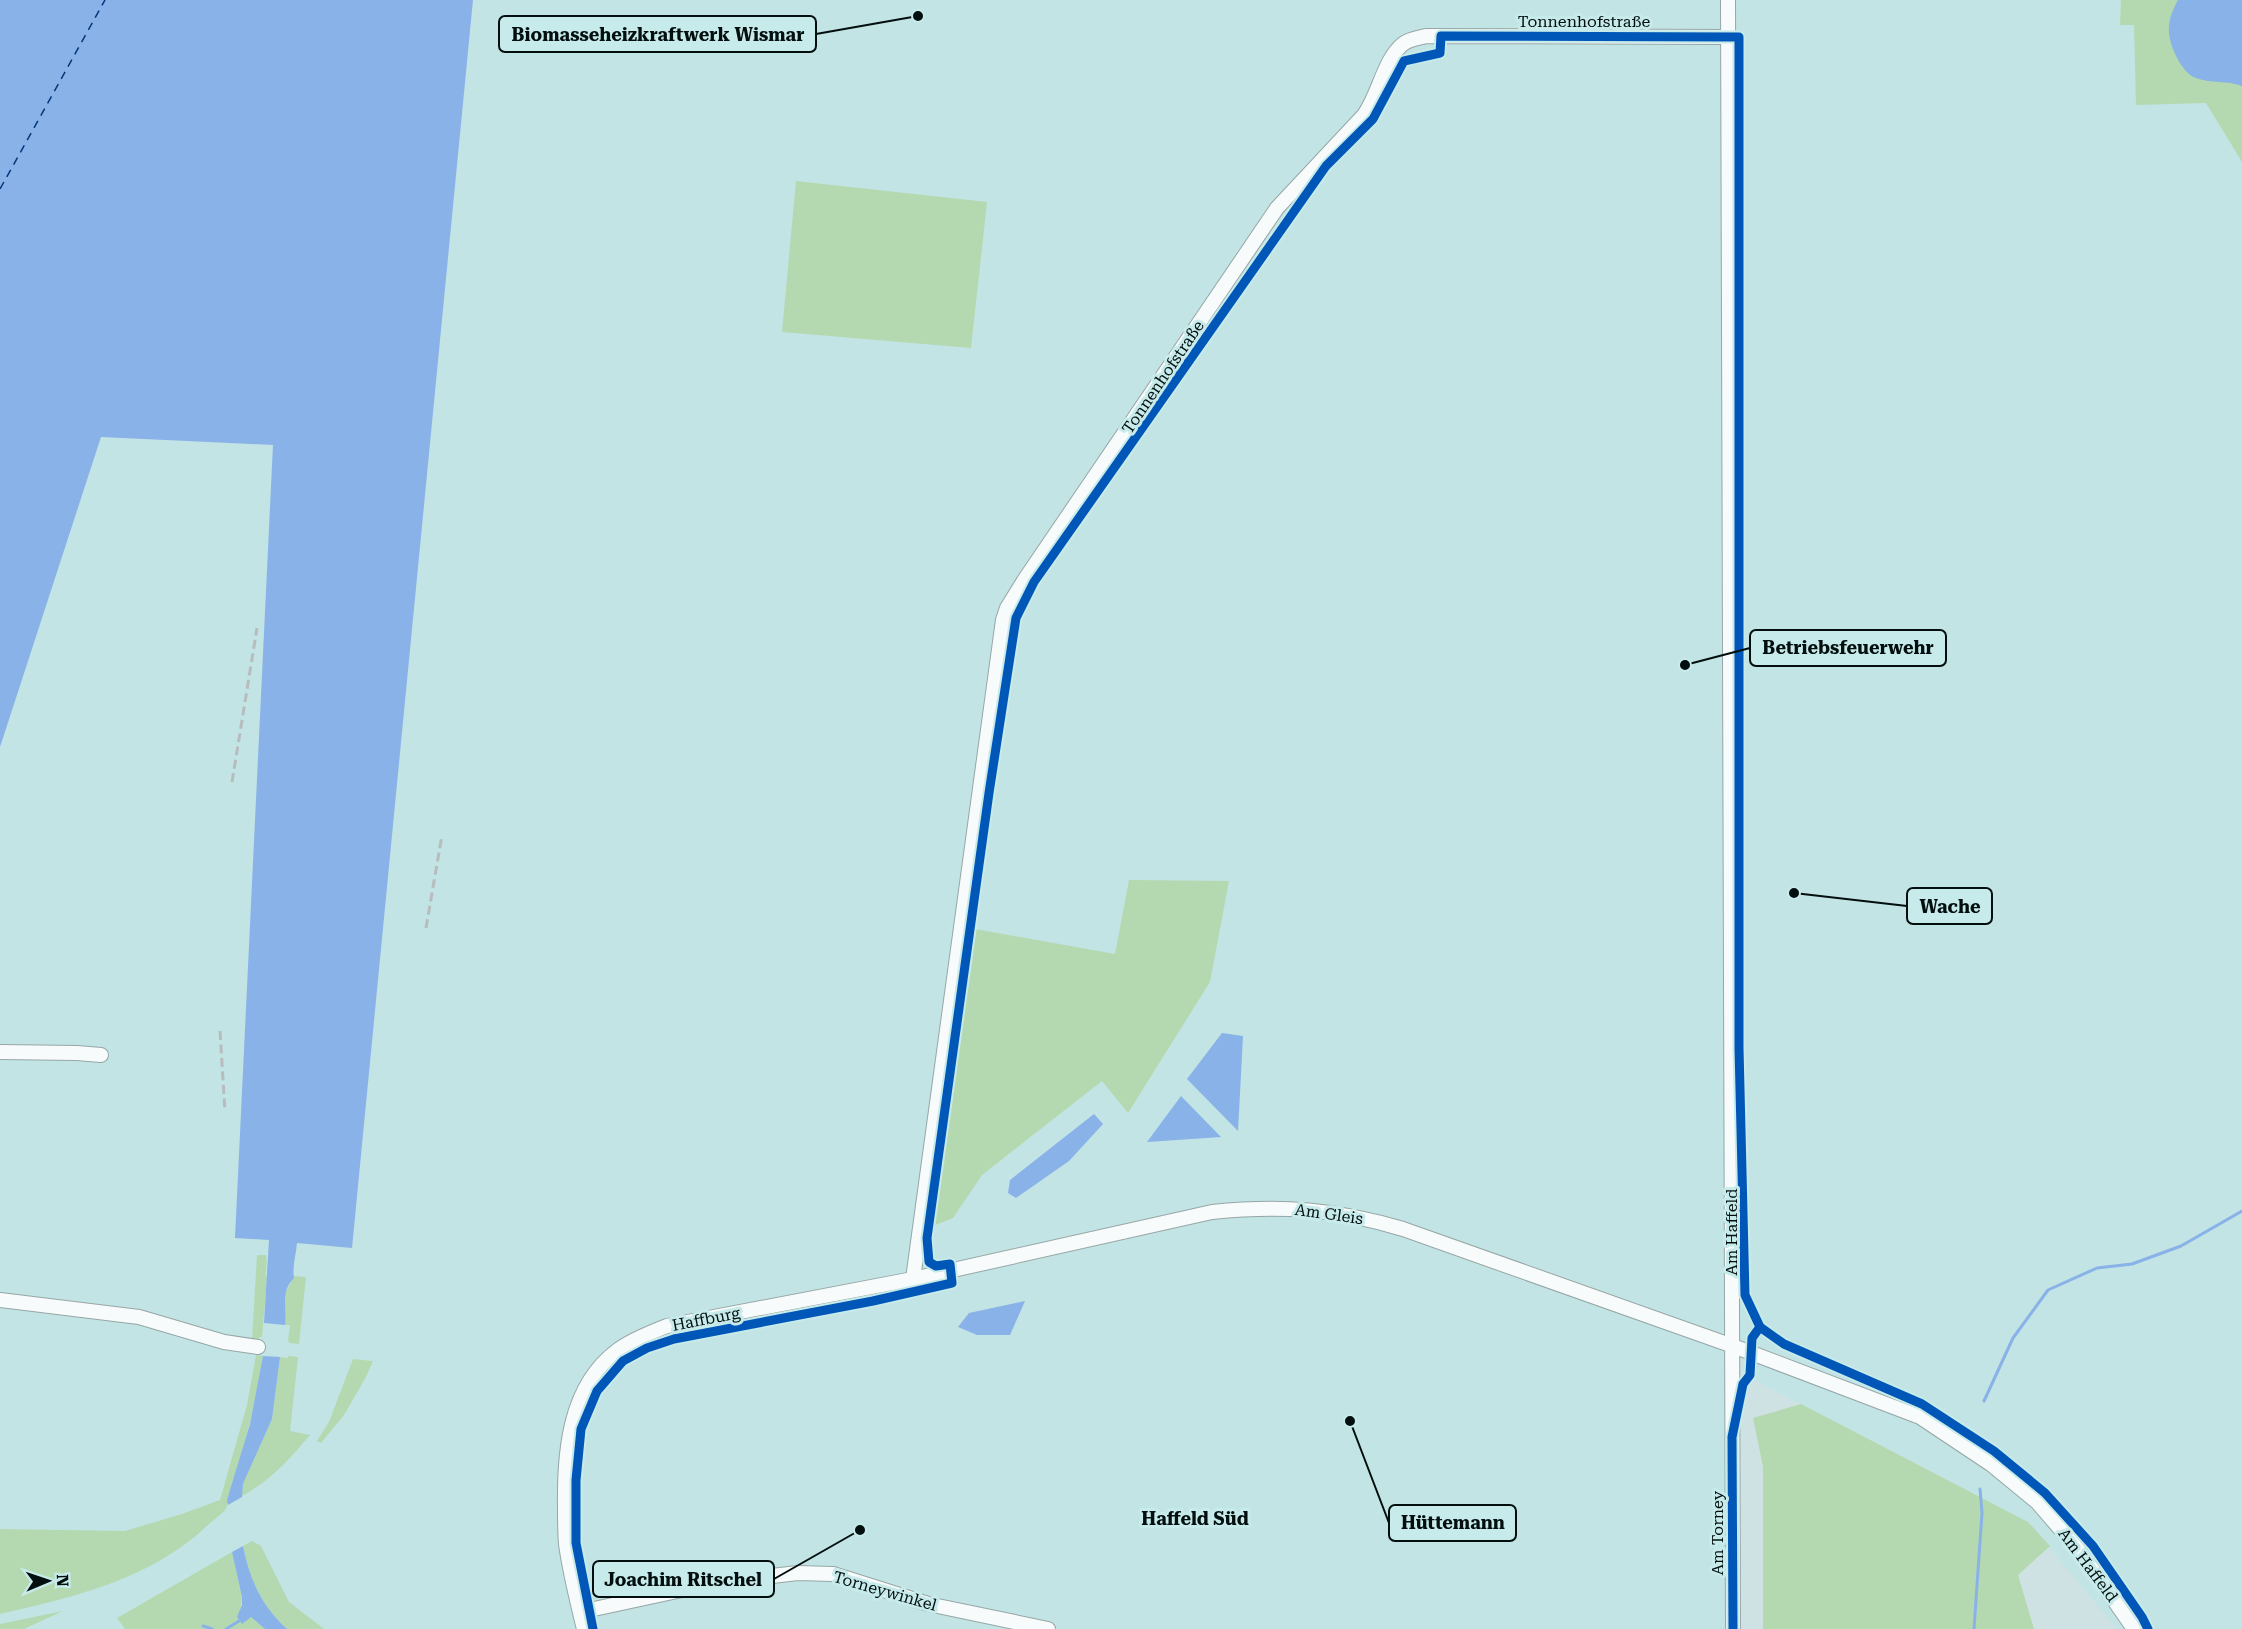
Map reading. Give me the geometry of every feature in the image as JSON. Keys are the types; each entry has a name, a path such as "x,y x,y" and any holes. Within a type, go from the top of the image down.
{"street":[{"path":"1728,0 1728,37"},
{"name":"Tonnenhofstraße","path":"913,1279 1003,620 1007,608 1025,579 1277,208 1364,115 1373,102 1392,56 1405,42 1426,36 1728,37"},
{"name":"Am Haffeld","path":"1728,37 1730,1108 1733,1346 1920,1417 1992,1465 2037,1502 2081,1553 2134,1629"},
{"path":"0,1052 101,1055"},
{"name":"Am Gleis","path":"913,1279 1212,1212 1253,1208 1311,1210 1367,1219 1403,1229 1733,1346"},
{"name":"Haffburg","path":"584,1629 566,1543 564,1485 570,1429 577,1406 588,1384 610,1358 640,1337 667,1326 913,1279"},
{"path":"0,1300 157,1320 224,1342 258,1347"},
{"name":"Am Torney","path":"1732,1629 1733,1346"},
{"name":"Torneywinkel","path":"580,1612 719,1582 798,1573 833,1574 928,1605 1048,1629"}],"shaded area":[{"path":"473,0 2121,0 2120,25 2134,25 2206,103 2242,162 2242,1629 2117,1629 2028,1522 1756,1381 1755,1354 1733,1346 1733,1629 0,1629 0,738 101,437 273,445 283,1241 352,1248"}],"green space":[{"path":"2121,0 2242,0 2242,162 2206,103 2136,105 2134,25 2120,25"},
{"path":"796,181 987,202 971,348 782,332"},
{"path":"1129,880 1229,881 1210,982 1128,1113 1102,1081 982,1175 953,1218 933,1226 975,929 1115,954"},
{"path":"257,1255 266,1255 267,1262 262,1337 259,1337 259,1340 252,1339"},
{"path":"294,1276 306,1277 299,1344 288,1341 290,1325 285,1325 284,1296"},
{"path":"256,1355 263,1356 257,1390 241,1456 227,1506 223,1512 186,1544 137,1572 84,1593 0,1614 0,1529 125,1531 220,1500 247,1405"},
{"path":"288,1356 298,1357 290,1431 310,1435 279,1468 242,1496 243,1484 272,1419 280,1357 288,1358"},
{"path":"353,1359 373,1361 344,1415 321,1443 317,1441 329,1422"},
{"path":"1801,1404 2028,1522 2050,1546 2018,1575 2034,1629 1763,1629 1763,1467 1753,1418"},
{"path":"252,1541 261,1546 289,1602 324,1629 287,1629 270,1611 253,1581 246,1558 243,1546"},
{"path":"232,1552 242,1597 240,1613 248,1618 251,1617 265,1629 125,1629 117,1618"},
{"path":"63,1611 24,1629 0,1629 0,1624"}],"water":[{"path":"0,0 473,0 352,1248 297,1243 294,1278 286,1295 285,1325 264,1323 269,1240 235,1238 273,445 101,437 0,747"},
{"path":"2178,0 2242,0 2242,86 2202,80 2185,70 2176,56 2169,33 2171,16"},
{"path":"1222,1033 1243,1036 1238,1131 1187,1079"},
{"path":"1181,1096 1221,1137 1147,1142"},
{"path":"1094,1114 1103,1124 1069,1161 1016,1198 1008,1193 1010,1180"},
{"path":"1025,1301 1010,1335 977,1335 958,1327 969,1313"},
{"path":"263,1356 280,1357 272,1419 243,1484 242,1497 228,1505 227,1500 250,1424"},
{"path":"243,1546 253,1581 263,1601 287,1629 265,1629 251,1617 242,1624 237,1617 242,1605 242,1597 232,1552"}],"waterway":[{"path":"1984,1401 2013,1338 2048,1290 2097,1268 2132,1264 2181,1246 2242,1211"},
{"path":"1974,1629 1982,1513 1980,1489"},
{"path":"226,1629 239,1621"},
{"path":"203,1626 212,1629"}],"ferry route":[{"path":"0,189 105,0"}],"railway":[{"path":"232,782 257,628"},
{"path":"426,928 442,835"},
{"path":"220,1031 225,1112"}],"cycle path":[{"path":"593,1629 576,1543 576,1480 581,1429 597,1391 623,1361 647,1348 674,1339 873,1301 952,1283 950,1264 936,1266 929,1262 927,1238 989,793 1016,618 1034,582 1326,166 1373,119 1404,61 1440,53 1441,36 1739,37 1739,1048 1745,1295 1760,1327 1784,1344 1922,1404 1994,1451 2045,1493 2093,1546 2148,1629"},
{"path":"1733,1629 1732,1437 1743,1384 1750,1375 1752,1338 1760,1327"}],"place":[{"name":"Biomasseheizkraftwerk Wismar","path":"918,16"},
{"name":"Betriebsfeuerwehr","path":"1685,665"},
{"name":"Wache","path":"1794,893"},
{"name":"Hüttemann","path":"1350,1421"},
{"name":"Joachim Ritschel","path":"860,1530"}],"district":[{"name":"Haffeld Süd","path":"1195,1518"}]}
